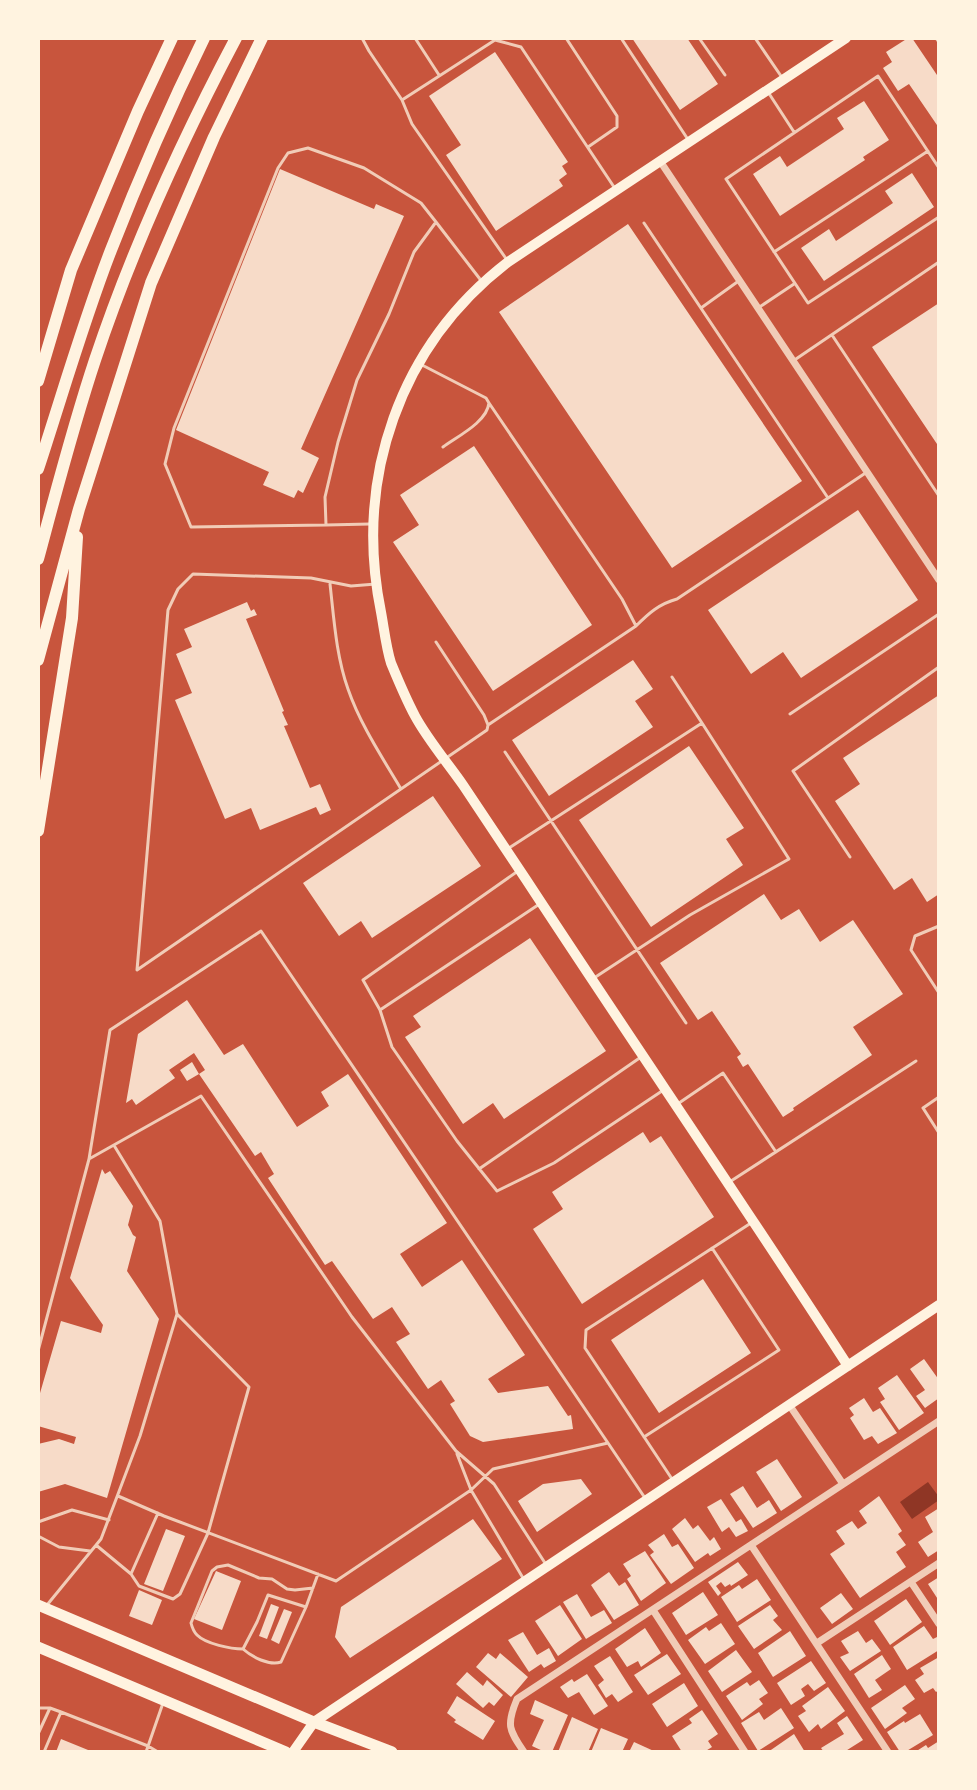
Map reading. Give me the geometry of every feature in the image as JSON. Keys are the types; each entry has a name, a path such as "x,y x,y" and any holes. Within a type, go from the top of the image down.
{"highway":[{"path":"38,381 71,270 172,38"},
{"path":"38,469 111,251 204,38"},
{"path":"38,559 95,361 119,292 189,128 236,38"},
{"path":"220,67 242,38"},
{"path":"38,660 79,509 151,283 214,137 262,38"},
{"path":"38,831 72,618 79,509"}],"main road":[{"path":"846,38 508,262 453,313 412,373 395,413 376,489 374,523 376,584 390,660 415,716 848,1366"},
{"path":"293,1752 314,1722 939,1305"},
{"path":"41,1606 392,1752"},
{"path":"38,1647 286,1752"}],"street":[{"path":"660,161 939,580"},
{"path":"790,1406 843,1484"},
{"path":"524,1752 511,1733 512,1712 517,1699 939,1421"},
{"path":"751,1545 888,1752"},
{"path":"817,1643 939,1563"},
{"path":"911,1582 939,1624"},
{"path":"653,1610 745,1752"}],"lane":[{"path":"362,38 402,100 412,124 508,262"},
{"path":"415,38 440,77"},
{"path":"566,38 617,116 617,127 588,147"},
{"path":"621,38 689,142"},
{"path":"699,38 725,75"},
{"path":"755,38 784,79"},
{"path":"402,100 497,39 521,47 616,190"},
{"path":"939,168 878,76 726,179 808,303 939,217"},
{"path":"767,90 794,132"},
{"path":"374,523 191,527 165,464 174,428 278,168 288,153 308,148 364,168 421,203 483,283"},
{"path":"774,252 928,151"},
{"path":"326,525 325,497 357,380 414,252 436,222"},
{"path":"644,223 828,498"},
{"path":"793,361 939,262"},
{"path":"701,308 740,280"},
{"path":"758,308 794,284"},
{"path":"832,335 939,496"},
{"path":"418,363 486,398 622,599 636,626"},
{"path":"443,447 482,419 488,412 489,403"},
{"path":"376,584 351,586 311,578 193,574 178,589 168,610 137,970 487,730 488,725 636,626 652,610 677,599 867,472"},
{"path":"330,582 337,643 348,689 372,741 401,789"},
{"path":"790,714 939,614"},
{"path":"436,642 488,725"},
{"path":"850,857 793,771 939,667"},
{"path":"592,980 690,915 789,859 672,677"},
{"path":"506,850 702,723"},
{"path":"505,752 686,1023"},
{"path":"520,870 363,980 380,1010 392,1047 457,1141 497,1191 554,1163 665,1089"},
{"path":"380,1010 541,903"},
{"path":"939,926 915,936 911,950 939,993"},
{"path":"38,1351 89,1159 110,1030 261,931 646,1501"},
{"path":"479,1169 643,1055"},
{"path":"728,1183 916,1061"},
{"path":"676,1105 723,1073 776,1152"},
{"path":"89,1159 201,1096 343,1304 456,1451 494,1484 547,1566"},
{"path":"939,1097 923,1108 939,1133"},
{"path":"41,1606 101,1539 140,1436 177,1314 160,1221 114,1145"},
{"path":"675,1482 585,1348 586,1330 753,1221"},
{"path":"644,1437 779,1350 712,1248"},
{"path":"96,1545 131,1574 139,1586 173,1599 178,1598 208,1533 249,1387 177,1314"},
{"path":"118,1496 336,1581 471,1490 493,1469 608,1443"},
{"path":"456,1451 471,1490 525,1581"},
{"path":"38,1522 72,1510 109,1520"},
{"path":"131,1574 158,1513"},
{"path":"38,1536 59,1547 90,1551"},
{"path":"313,1588 287,1589 272,1579 259,1578 228,1565 217,1567 212,1571 191,1623 197,1636 203,1640 231,1649 243,1649 275,1664 281,1662 306,1607 313,1588 318,1574"},
{"path":"243,1649 268,1595 306,1607"},
{"path":"146,1752 164,1701"},
{"path":"38,1708 61,1712 158,1752"},
{"path":"38,1734 50,1708"},
{"path":"44,1752 61,1712"}],"shaded area":[{"path":"928,1482 939,1500 912,1519 900,1502"}],"building":[{"path":"632,38 687,38 718,84 680,110"},
{"path":"912,38 939,78 939,128 909,84 898,91 883,68 892,62 886,52"},
{"path":"495,52 568,162 562,166 567,174 559,180 563,186 496,231 446,155 461,145 429,96"},
{"path":"864,101 889,140 863,157 865,160 780,216 753,174 780,156 787,167 844,129 837,118"},
{"path":"280,169 374,209 376,204 404,216 301,449 319,458 303,493 298,490 294,498 263,485 269,472 176,430"},
{"path":"912,173 934,207 824,281 801,248 829,229 836,241 893,203 885,191"},
{"path":"628,224 802,481 672,568 499,312"},
{"path":"939,303 939,447 872,347"},
{"path":"474,446 592,625 493,691 393,542 419,525 400,495"},
{"path":"858,510 918,600 801,678 783,652 751,674 708,610"},
{"path":"247,602 257,615 246,619 284,711 288,725 284,726 310,788 320,784 331,810 320,815 316,807 260,830 251,808 225,819 175,700 192,693 176,654 192,647 184,629"},
{"path":"633,660 653,689 635,701 653,727 549,796 512,740"},
{"path":"939,695 939,894 927,902 912,878 894,890 835,801 860,784 843,758"},
{"path":"689,746 744,828 726,839 743,865 651,927 579,820"},
{"path":"433,796 481,866 372,938 361,921 339,936 303,883"},
{"path":"764,894 781,920 799,909 820,942 853,920 903,994 853,1027 872,1055 783,1117 748,1064 743,1067 737,1057 741,1054 712,1011 698,1020 660,963"},
{"path":"530,938 606,1051 504,1119 493,1103 463,1124 405,1037 421,1027 413,1016"},
{"path":"187,1000 224,1055 243,1044 297,1127 329,1106 321,1092 348,1074 447,1223 400,1254 422,1287 462,1260 525,1355 488,1379 498,1393 548,1386 568,1416 571,1415 573,1429 483,1442 470,1436 450,1404 455,1401 441,1380 428,1389 396,1342 410,1334 392,1307 373,1319 332,1261 325,1265 268,1178 274,1174 261,1152 255,1156 199,1074 205,1070 194,1053 169,1070 175,1078 136,1105 132,1099 126,1103 138,1034"},
{"path":"192,1062 199,1074 187,1081 180,1070"},
{"path":"643,1132 650,1143 661,1136 714,1217 582,1304 533,1229 563,1209 552,1192"},
{"path":"102,1169 105,1174 110,1171 133,1206 128,1225 136,1237 127,1271 159,1319 107,1498 65,1484 38,1492 38,1444 59,1439 74,1444 76,1437 38,1426 38,1400 61,1321 101,1333 103,1325 70,1278"},
{"path":"703,1279 751,1353 659,1413 611,1340"},
{"path":"924,1359 939,1380 939,1398 925,1408 916,1396 925,1390 910,1369"},
{"path":"897,1375 924,1413 899,1430 880,1402 885,1399 878,1388"},
{"path":"864,1398 873,1412 880,1408 897,1433 878,1444 872,1436 864,1440 850,1418 854,1415 849,1408"},
{"path":"777,1459 802,1497 781,1511 756,1472"},
{"path":"581,1479 592,1494 537,1532 518,1501 543,1484"},
{"path":"743,1486 757,1508 769,1500 777,1513 753,1528 730,1494"},
{"path":"879,1496 902,1531 898,1534 906,1545 896,1552 906,1567 860,1598 830,1554 845,1544 836,1531 852,1521 858,1529 867,1523 859,1511"},
{"path":"721,1499 736,1522 741,1519 748,1531 736,1537 729,1527 722,1532 707,1507"},
{"path":"939,1508 939,1550 928,1557 918,1542 933,1532 925,1517"},
{"path":"685,1518 693,1529 698,1525 710,1541 714,1537 721,1549 695,1562 672,1529"},
{"path":"473,1519 502,1559 350,1658 335,1637 341,1607"},
{"path":"166,1529 185,1536 163,1591 144,1584"},
{"path":"664,1534 672,1547 678,1544 694,1568 671,1584 650,1555 654,1552 648,1545"},
{"path":"645,1551 666,1583 641,1601 627,1579 631,1576 623,1564"},
{"path":"738,1562 748,1575 731,1586 725,1587 721,1582 716,1586 721,1593 718,1596 708,1582"},
{"path":"216,1571 241,1581 222,1630 194,1619"},
{"path":"609,1572 619,1586 625,1582 639,1605 614,1620 591,1585"},
{"path":"939,1577 939,1601 928,1584"},
{"path":"757,1579 771,1600 737,1622 721,1597 739,1585 742,1589"},
{"path":"139,1590 162,1600 152,1625 129,1616"},
{"path":"703,1592 718,1615 686,1635 672,1613"},
{"path":"841,1593 853,1609 832,1624 820,1608"},
{"path":"577,1594 591,1617 604,1610 612,1623 586,1639 563,1602"},
{"path":"906,1599 922,1622 890,1645 874,1621"},
{"path":"271,1604 279,1607 267,1639 259,1636"},
{"path":"560,1605 582,1639 558,1656 535,1621"},
{"path":"770,1605 778,1616 773,1620 782,1630 754,1649 738,1626"},
{"path":"284,1609 292,1612 279,1644 271,1640"},
{"path":"721,1623 735,1644 705,1664 688,1640 706,1627 709,1631"},
{"path":"924,1626 933,1639 937,1637 939,1640 939,1650 907,1670 893,1647"},
{"path":"645,1628 661,1653 641,1667 638,1661 627,1667 615,1649"},
{"path":"790,1631 806,1656 773,1677 758,1653"},
{"path":"858,1631 866,1643 872,1639 881,1651 850,1671 840,1657 849,1653 841,1641"},
{"path":"523,1632 537,1655 549,1648 556,1661 544,1668 541,1664 529,1672 508,1640"},
{"path":"736,1650 752,1672 722,1692 708,1671"},
{"path":"488,1653 496,1659 500,1653 528,1677 511,1697 476,1667"},
{"path":"667,1654 681,1674 648,1695 634,1675"},
{"path":"882,1655 891,1669 875,1680 882,1690 869,1698 854,1674"},
{"path":"610,1656 633,1692 618,1702 612,1694 606,1698 598,1685 604,1680 594,1666"},
{"path":"939,1657 939,1690 936,1692 933,1688 924,1693 915,1680 924,1674 920,1668"},
{"path":"811,1661 826,1683 814,1691 808,1684 801,1689 805,1696 791,1705 777,1683"},
{"path":"467,1672 483,1686 487,1680 503,1695 494,1706 489,1702 483,1708 456,1684"},
{"path":"587,1674 608,1706 594,1715 579,1692 568,1698 560,1687"},
{"path":"759,1680 768,1693 759,1699 763,1704 742,1720 726,1696 747,1682 750,1686"},
{"path":"684,1683 698,1706 667,1727 652,1704"},
{"path":"905,1685 915,1699 902,1708 907,1713 885,1729 871,1708"},
{"path":"828,1687 845,1711 821,1729 818,1724 809,1732 798,1716 806,1711 802,1706"},
{"path":"457,1696 495,1721 483,1740 454,1722 456,1720 447,1713"},
{"path":"535,1700 568,1715 552,1752 532,1746 544,1720 530,1714"},
{"path":"781,1708 794,1728 758,1751 741,1723 759,1712 764,1720"},
{"path":"702,1710 718,1734 708,1741 712,1747 704,1752 682,1752 672,1736 692,1723 689,1719"},
{"path":"920,1714 933,1735 900,1752 887,1732"},
{"path":"847,1716 863,1740 844,1752 824,1752 821,1748 844,1734 837,1723"},
{"path":"572,1717 598,1729 588,1752 558,1752"},
{"path":"601,1728 628,1739 622,1752 591,1752"},
{"path":"794,1734 805,1752 768,1752"},
{"path":"61,1739 93,1752 56,1752"},
{"path":"939,1741 939,1752 915,1752 926,1745 928,1748"},
{"path":"634,1742 656,1752 629,1752"}]}
